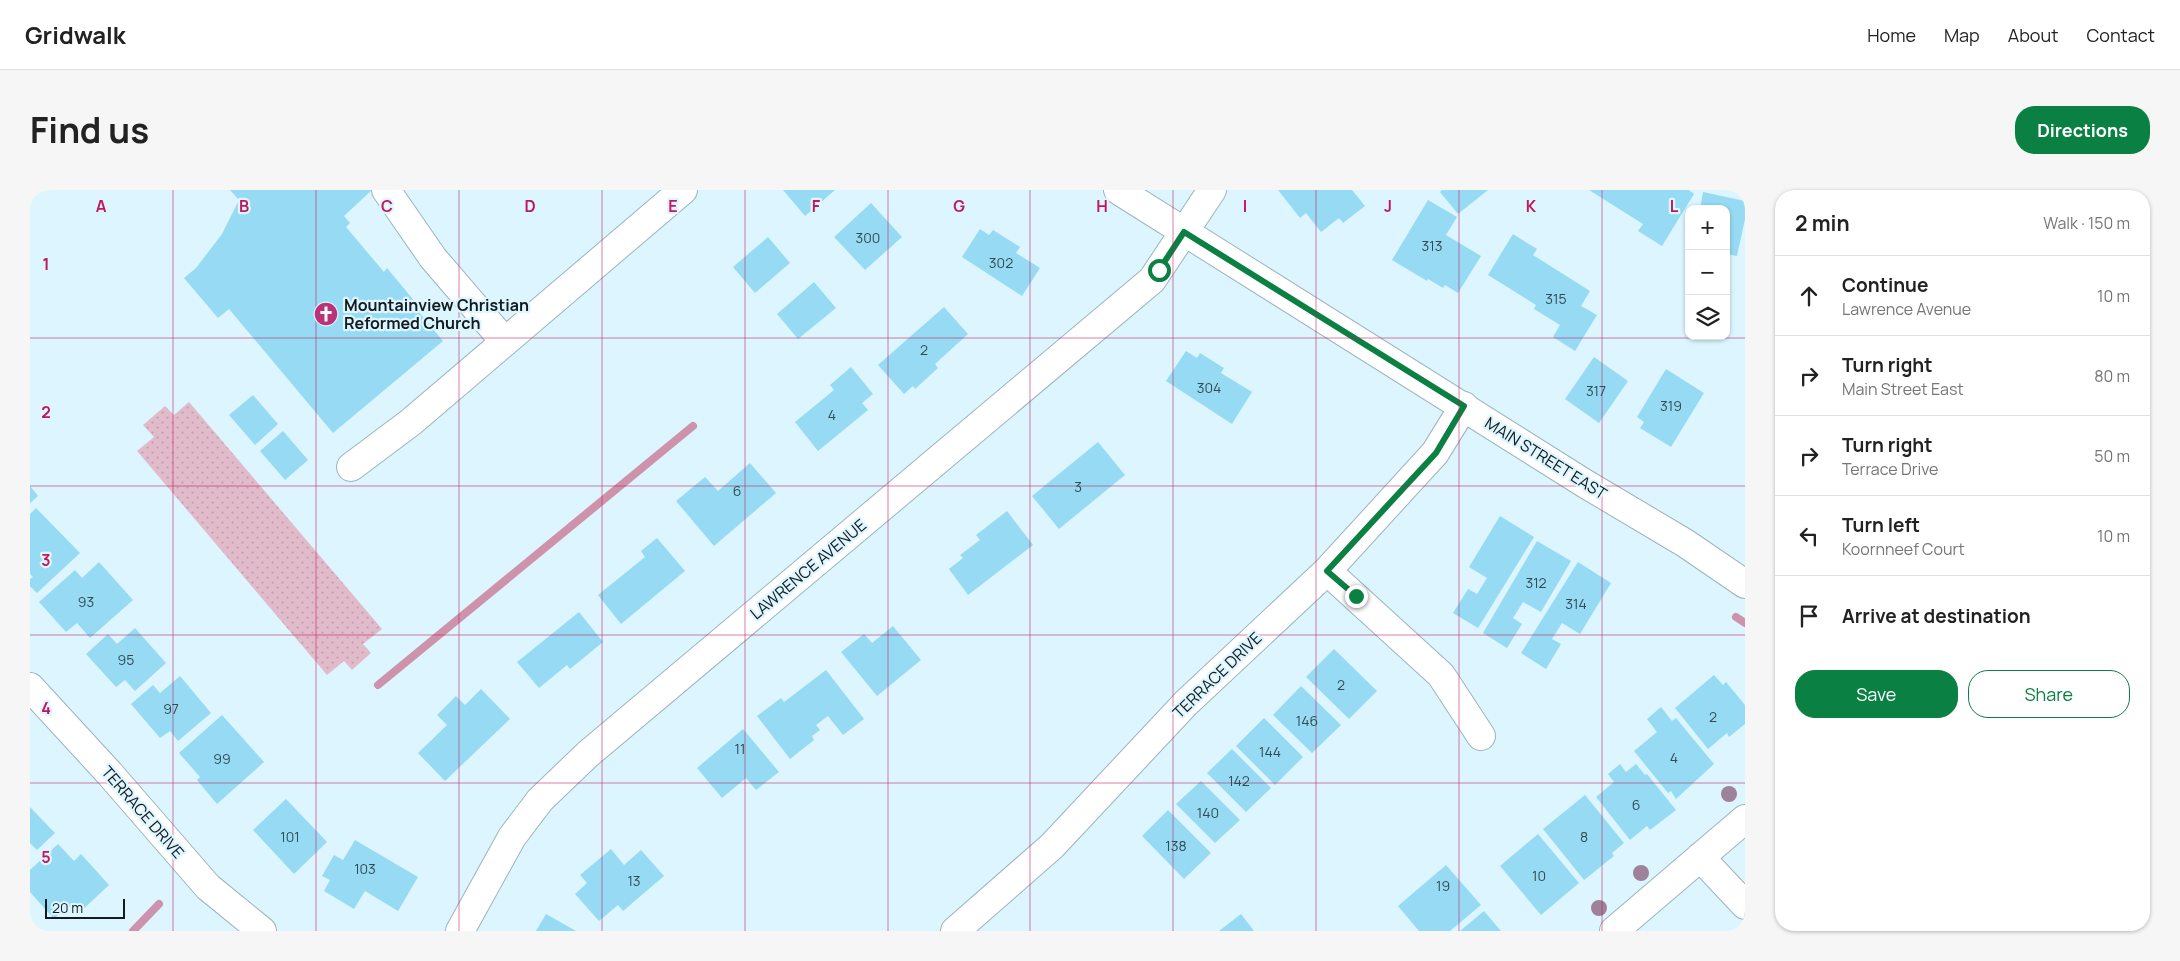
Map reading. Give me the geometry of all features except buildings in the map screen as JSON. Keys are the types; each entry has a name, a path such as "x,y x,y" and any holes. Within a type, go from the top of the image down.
{"street":[{"path":"386,190 434,258 505,342"},
{"path":"351,467 411,422 683,190"},
{"name":"MAIN STREET EAST","path":"1118,190 1584,483 1685,543 1745,584"},
{"name":"LAWRENCE AVENUE","path":"460,931 512,837 540,800 596,748 1152,280 1212,190"},
{"name":"TERRACE DRIVE","path":"955,931 1052,846 1186,703 1327,571 1436,453 1464,406"},
{"path":"1327,571 1441,674 1481,736"},
{"name":"TERRACE DRIVE","path":"30,686 208,887 262,931"},
{"path":"1614,931 1745,818"},
{"path":"1700,857 1745,905"}],"shaded area":[{"path":"189,402 382,629 363,644 371,653 352,670 344,661 327,675 137,451 154,437 143,425 165,406 174,415"}],"waterway":[{"path":"378,685 693,426"},
{"path":"1736,617 1745,623"},
{"path":"133,931 159,904"}],"place":[{"name":"Mountainview Christian Reformed Church","path":"326,314"}],"route":[{"path":"1159,270 1184,232 1464,406 1436,453 1327,571 1356,596"}]}
